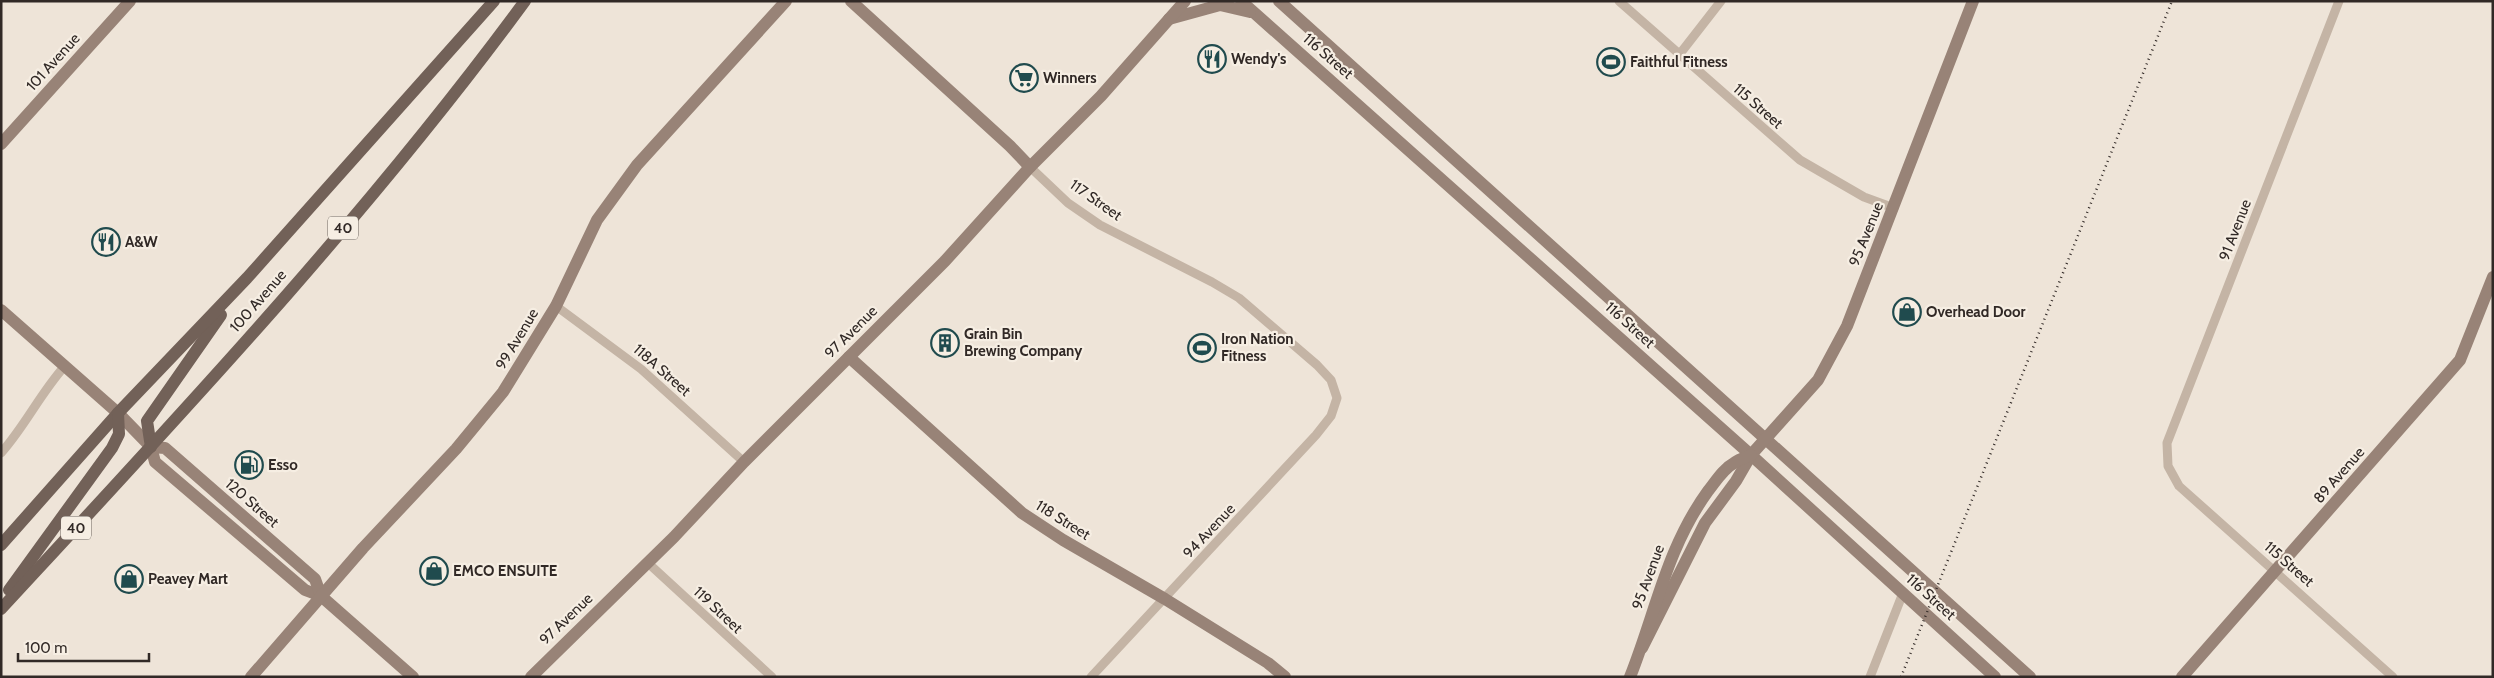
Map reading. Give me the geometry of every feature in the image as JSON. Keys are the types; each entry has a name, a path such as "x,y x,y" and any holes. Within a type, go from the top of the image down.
{"main road":[{"name":"100 Avenue","path":"1,545 118,413 248,278 494,1"},
{"name":"100 Avenue","path":"1,609 151,447 413,148 466,82 525,1"},
{"path":"151,447 147,421 248,278"},
{"path":"1,602 112,448 119,434 118,413"}],"street":[{"name":"101 Avenue","path":"1,144 130,1"},
{"name":"99 Avenue","path":"251,677 321,596 456,449 503,392 556,306 597,220 638,165 786,1"},
{"name":"117 Street","path":"851,1 1010,146 1030,168 1068,203 1100,225 1212,282 1239,298 1317,365 1331,380 1337,398"},
{"name":"97 Avenue","path":"531,677 648,563 744,462 945,262 1030,168 1101,96 1185,1"},
{"name":"116 Street","path":"1241,1 1751,455 1995,677"},
{"name":"116 Street","path":"1279,1 2030,677"},
{"name":"115 Street","path":"1619,1 1800,160 1864,197 1894,208"},
{"path":"1679,55 1721,1"},
{"name":"95 Avenue","path":"1630,677 1642,648 1704,523 1736,482 1751,455 1818,380 1847,326 1894,208 1972,1"},
{"name":"91 Avenue","path":"2170,469 2167,443 2339,1"},
{"path":"1169,19 1220,4 1255,14"},
{"name":"89 Avenue","path":"2182,677 2460,360 2493,277"},
{"name":"118A Street","path":"556,306 641,369 744,462"},
{"path":"1,310 118,413 151,447 155,462 305,590 321,596 413,677"},
{"name":"118 Street","path":"849,357 1022,513 1062,540 1165,599 1268,663 1285,677"},
{"path":"1,452 11,442 48,385 64,367"},
{"name":"94 Avenue","path":"1090,677 1165,599 1316,435 1331,416 1337,398"},
{"name":"115 Street","path":"2170,469 2179,486 2393,677"},
{"name":"119 Street","path":"648,563 772,677"},
{"path":"1870,677 1903,593"}],"railway":[{"path":"1901,677 2172,1"}],"place":[{"name":"Wendy's","path":"1212,59"},
{"name":"Faithful Fitness","path":"1611,62"},
{"name":"Winners","path":"1024,78"},
{"name":"A&W","path":"106,242"},
{"name":"Overhead Door","path":"1907,312"},
{"name":"Grain Bin Brewing Company","path":"945,343"},
{"name":"Iron Nation Fitness","path":"1202,348"},
{"name":"Esso","path":"249,465"},
{"name":"EMCO ENSUITE","path":"434,571"},
{"name":"Peavey Mart","path":"129,579"}]}
